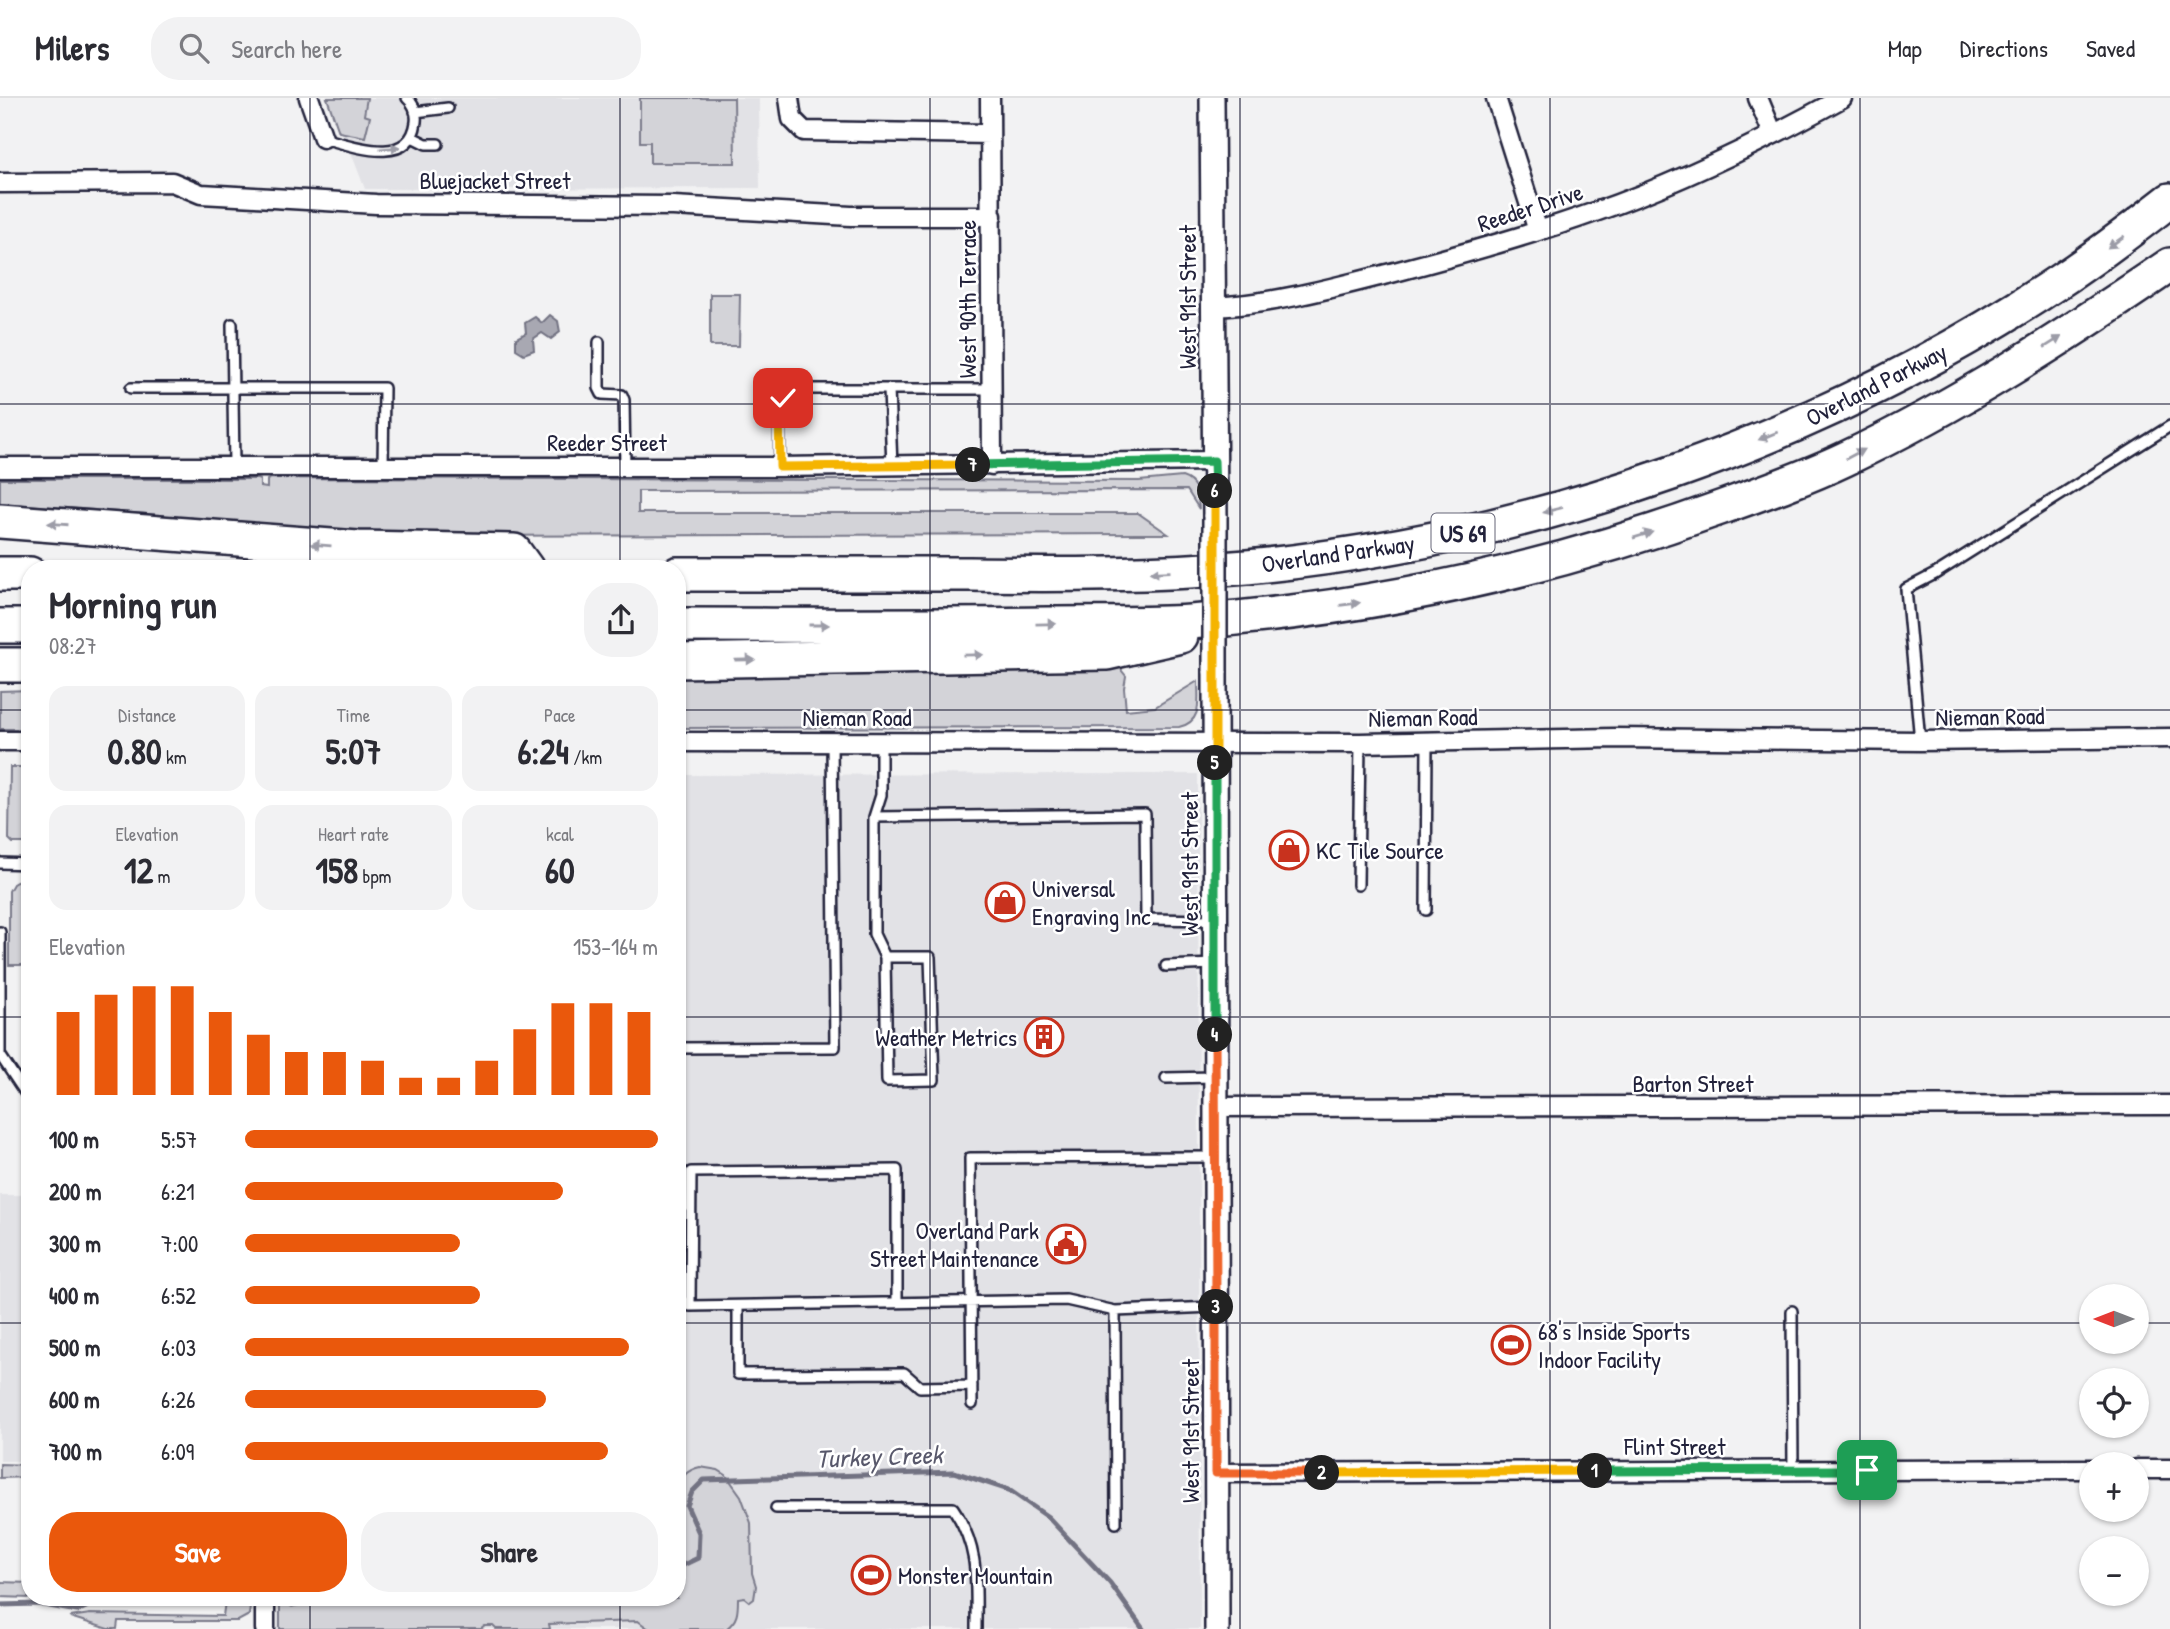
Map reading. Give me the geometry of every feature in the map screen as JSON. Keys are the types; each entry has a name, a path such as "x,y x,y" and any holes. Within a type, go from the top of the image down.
{"highway":[{"name":"Overland Parkway","path":"686,574 1073,575 1163,572 1248,566 1333,555 1409,544 1489,527 1582,502 1722,455 1798,424 1875,387 1970,335 2060,281 2170,200"},
{"name":"Overland Parkway","path":"686,625 1186,622 1283,613 1366,601 1489,578 1568,558 1672,526 1844,460 1945,406 2069,332 2170,265"},
{"path":"0,521 358,548 514,551 520,560"},
{"path":"0,575 21,574"},
{"path":"686,661 1107,653 1283,613"},
{"path":"0,626 21,626"},
{"path":"0,665 21,665"}],"street":[{"path":"309,98 323,138"},
{"path":"789,98 793,119 804,131 990,134"},
{"name":"West 90th Terrace","path":"990,98 992,465"},
{"name":"West 91st Street","path":"1212,98 1217,1629"},
{"path":"1496,98 1538,231"},
{"path":"1758,98 1773,134"},
{"name":"Reeder Drive","path":"1214,307 1249,305 1298,296 1511,241 1630,199 1714,164 1842,98"},
{"name":"Bluejacket Street","path":"0,183 172,182 201,194 376,204 673,206 851,216 992,216"},
{"name":"Reeder Street","path":"0,467 780,467 1214,461"},
{"name":"Nieman Road","path":"686,742 1360,743 1614,738 1920,741 2170,738"},
{"path":"0,741 21,741"},
{"name":"Barton Street","path":"1216,1107 2170,1105"},
{"name":"Flint Street","path":"1216,1473 2079,1469"},
{"path":"2149,1469 2170,1469"},
{"path":"265,1606 265,1629"}],"lane":[{"path":"323,138 357,147 399,149 409,142 415,131 415,112 412,102 407,98"},
{"path":"415,112 448,108"},
{"path":"412,137 426,144 438,144"},
{"path":"232,324 234,466"},
{"path":"599,342 599,388 603,394 621,395 624,400 625,467"},
{"path":"131,387 384,387 383,467"},
{"path":"780,467 779,404 783,398 803,389 992,389"},
{"path":"889,390 892,466"},
{"path":"1920,741 1906,589 1935,574 2170,426"},
{"path":"881,741 881,795 874,817 874,934 885,957 887,1081 934,1080 930,957 885,957"},
{"path":"686,1048 835,1047 832,742"},
{"path":"1426,910 1427,742"},
{"path":"1358,885 1360,743"},
{"path":"874,817 1145,814 1146,919 1215,920"},
{"path":"0,863 21,863"},
{"path":"0,932 0,1055 21,1086"},
{"path":"1167,966 1215,964"},
{"path":"1166,1078 1215,1077"},
{"path":"972,1404 970,1158 1216,1157"},
{"path":"897,1302 897,1170 691,1172 690,1306 1066,1300 1115,1311 1216,1307"},
{"path":"738,1306 738,1374 904,1373 920,1387 972,1386"},
{"path":"1115,1311 1116,1523"},
{"path":"1792,1311 1793,1470"},
{"path":"776,1508 953,1508 965,1526 976,1566 976,1629"}],"shaded area":[{"path":"327,98 367,98 364,115 370,117 365,137 339,132"},
{"path":"330,98 759,98 760,188 365,189"},
{"path":"640,98 734,98 735,163 650,163 650,142 640,142"},
{"path":"710,294 740,294 739,346 710,346"},
{"path":"550,315 558,321 560,332 551,339 542,333 533,339 534,350 524,354 516,349 516,338 526,333 525,323 535,317 542,323"},
{"path":"1182,477 1194,486 1199,509 1187,490 638,491 638,513 1138,513 1168,534 436,536 355,535 343,529 316,535 165,516 0,503 0,479 257,479 260,480 260,487 267,488 267,480 271,478 1139,481"},
{"path":"1121,665 1126,676 1126,710 1155,707 1198,681 1198,709 1192,720 1179,727 686,728 686,675"},
{"path":"21,690 21,729 0,729 0,691"},
{"path":"10,767 21,767 21,843 13,843 9,839"},
{"path":"1198,774 1200,1629 278,1629 278,1606 686,1606 686,775"},
{"path":"21,880 21,965 9,965 9,891 13,884"},
{"path":"0,1195 21,1195 21,1461 0,1461"},
{"path":"0,1464 21,1465 21,1477 0,1478"},
{"path":"700,1467 718,1470 726,1475 741,1496 751,1523 752,1573 756,1586 754,1599 750,1602 744,1597 738,1598 736,1615 726,1629 649,1629 638,1621 549,1624 550,1629 496,1629 493,1626 485,1626 481,1629 280,1629 280,1606 686,1606 686,1474"},
{"path":"0,1582 21,1583 21,1598 0,1597"},
{"path":"224,1606 250,1607 249,1615 238,1621 118,1621 117,1629 108,1629 70,1617 90,1614 223,1616"}],"waterway":[{"name":"Turkey Creek","path":"686,1564 698,1558 699,1533 687,1506 692,1492 704,1480 954,1472 1009,1490 1048,1517 1110,1583 1143,1629"},
{"name":"Turkey Creek","path":"0,1605 21,1604"},
{"name":"Turkey Creek","path":"49,1606 77,1611 86,1607"}],"place":[{"name":"KC Tile Source","path":"1289,850"},
{"name":"Universal Engraving Inc","path":"1005,902"},
{"name":"Weather Metrics","path":"1044,1037"},
{"name":"Overland Park Street Maintenance","path":"1066,1244"},
{"name":"68's Inside Sports Indoor Facility","path":"1511,1345"},
{"name":"Monster Mountain","path":"871,1575"}],"route":[{"path":"783,398 779,404 780,467 1214,461 1216,1473 1867,1470"}]}
